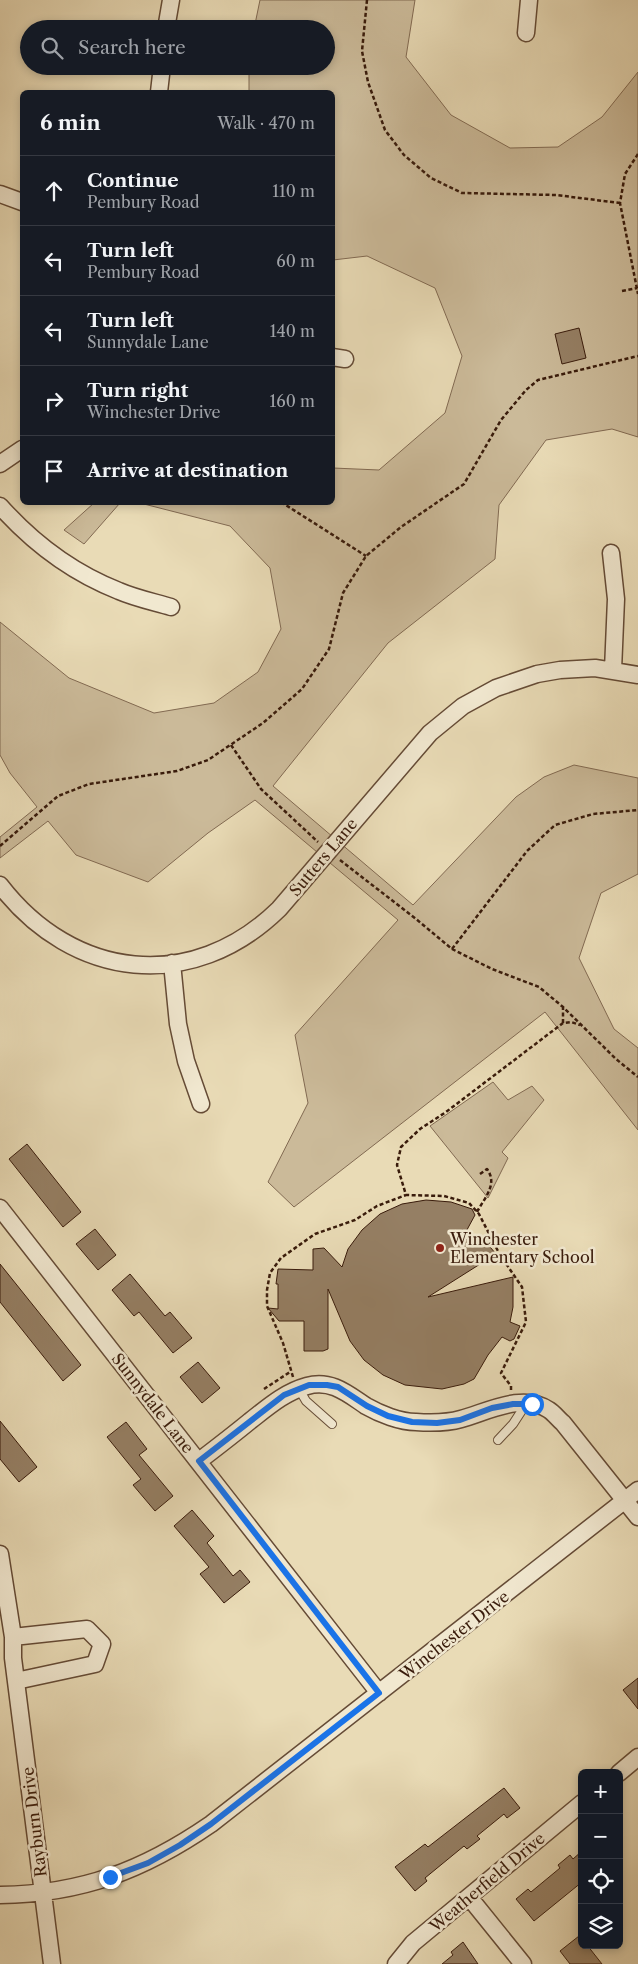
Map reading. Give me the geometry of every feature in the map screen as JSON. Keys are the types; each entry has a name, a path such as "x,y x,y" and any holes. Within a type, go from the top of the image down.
{"street":[{"path":"167,20 170,0"},
{"path":"526,33 529,0"},
{"path":"159,90 161,75"},
{"path":"0,194 20,201"},
{"path":"0,464 20,450"},
{"path":"0,506 29,536 49,552 94,580 120,592 171,607"},
{"path":"611,553 616,599 613,670"},
{"name":"Sutters Lane","path":"0,885 19,908 54,937 74,948 100,958 133,965 172,963 196,959 220,951 243,940 264,924 279,909 430,732 463,706 496,688 537,674 578,668 613,670 638,675"},
{"path":"172,963 178,1024 186,1061 201,1104"},
{"name":"Sunnydale Lane","path":"0,1208 379,1693"},
{"path":"199,1461 284,1395 309,1385 338,1387 367,1406 388,1416 412,1422 437,1423 460,1420 492,1408 532,1404 548,1409 563,1423 638,1517"},
{"name":"Winchester Drive","path":"0,1895 74,1888 148,1863 180,1845 211,1824 638,1490"},
{"name":"Rayburn Drive","path":"0,1554 13,1637 7,1658 16,1681 52,1964"},
{"path":"13,1637 87,1628 102,1644 95,1664 16,1681"},
{"path":"623,1769 637,1759"},
{"name":"Weatherfield Drive","path":"396,1964 413,1943 578,1806"},
{"path":"469,1897 523,1964"}],"lane":[{"path":"299,1389 306,1401 332,1424"},
{"path":"498,1440 513,1424 520,1404"}],"path":[{"path":"367,0 362,51 370,90 385,130 404,156 431,178 462,194 556,195 620,203"},
{"path":"638,154 625,174 620,203 638,294"},
{"path":"622,291 637,288"},
{"path":"0,846 58,796 89,784 176,771 208,760 263,723 302,688 329,649 343,593 366,556 401,527 464,484 501,420 526,390 538,380 638,356"},
{"path":"286,505 366,556"},
{"path":"231,745 261,789 329,851 452,949 492,969 539,987 564,1007 580,1025 638,1077"},
{"path":"452,949 527,851 555,825 593,814 638,810"},
{"path":"563,1023 564,1007"},
{"path":"406,1195 396,1165 401,1147 420,1129 446,1112 563,1023 571,1022 580,1025"},
{"path":"478,1212 493,1182 492,1176 487,1169 480,1174"},
{"path":"299,1389 290,1372 283,1343 267,1306 270,1273 281,1258 316,1234 355,1220 377,1206 406,1195 444,1196 469,1203 478,1212 500,1255 522,1287 526,1322 501,1373 511,1386 520,1404"}],"shaded area":[{"path":"260,0 415,0 406,57 451,115 510,148 558,147 602,117 638,72 638,437 612,429 546,440 499,505 495,559 388,643 273,786 413,905 516,797 544,777 574,765 638,778 638,874 601,893 579,958 614,1029 638,1048 638,1130 545,1012 294,1207 268,1182 308,1103 295,1035 398,920 255,800 208,833 148,882 76,855 48,821 0,858 0,837 37,807 10,773 0,755 0,622 69,678 154,713 214,703 258,672 281,629 270,568 230,526 148,505 335,505 335,468 379,470 445,413 462,356 435,288 367,256 335,260 335,90 249,90 249,75 335,75 335,20 256,20"},
{"path":"92,505 118,505 84,544 64,530"},
{"path":"493,1082 508,1100 532,1086 544,1100 502,1152 508,1158 488,1198 430,1126"}],"building":[{"path":"579,328 586,358 562,364 555,334"},
{"path":"27,1144 81,1212 63,1227 9,1159"},
{"path":"426,1200 451,1202 472,1209 475,1215 462,1239 485,1241 496,1254 428,1297 513,1277 513,1307 510,1322 520,1326 514,1339 510,1341 502,1337 488,1355 474,1379 464,1384 442,1389 405,1385 383,1375 364,1360 350,1341 328,1289 328,1349 323,1351 304,1351 304,1321 279,1321 268,1308 278,1309 278,1284 276,1284 278,1269 313,1270 313,1249 324,1248 342,1267 348,1249 362,1230 380,1214 402,1204"},
{"path":"95,1229 116,1255 98,1270 76,1244"},
{"path":"0,1264 81,1365 63,1381 0,1302"},
{"path":"130,1274 165,1316 170,1312 192,1338 173,1353 139,1312 134,1316 112,1290"},
{"path":"198,1362 220,1388 202,1403 180,1377"},
{"path":"0,1421 37,1467 19,1482 0,1459"},
{"path":"126,1422 147,1449 139,1455 173,1496 155,1511 133,1485 141,1479 107,1437"},
{"path":"192,1510 214,1536 207,1543 233,1576 240,1570 250,1582 224,1603 200,1574 209,1567 174,1526"},
{"path":"638,1678 638,1709 623,1690"},
{"path":"504,1788 520,1808 507,1818 504,1814 477,1836 480,1839 467,1849 464,1846 425,1878 427,1881 415,1891 395,1867 425,1844 428,1847"},
{"path":"570,1855 573,1859 578,1855 578,1885 534,1921 516,1899 528,1889 531,1892 560,1868 558,1865"},
{"path":"578,1937 578,1949 590,1949 602,1964 570,1964 560,1951"},
{"path":"463,1942 478,1964 442,1964 453,1955 451,1952"}],"place":[{"name":"Winchester Elementary School","path":"440,1248"}],"route":[{"path":"110,1877 148,1863 180,1845 211,1824 379,1693 199,1461 284,1395 309,1385 338,1387 367,1406 388,1416 412,1422 437,1423 460,1420 492,1408 513,1404 532,1404"}]}
